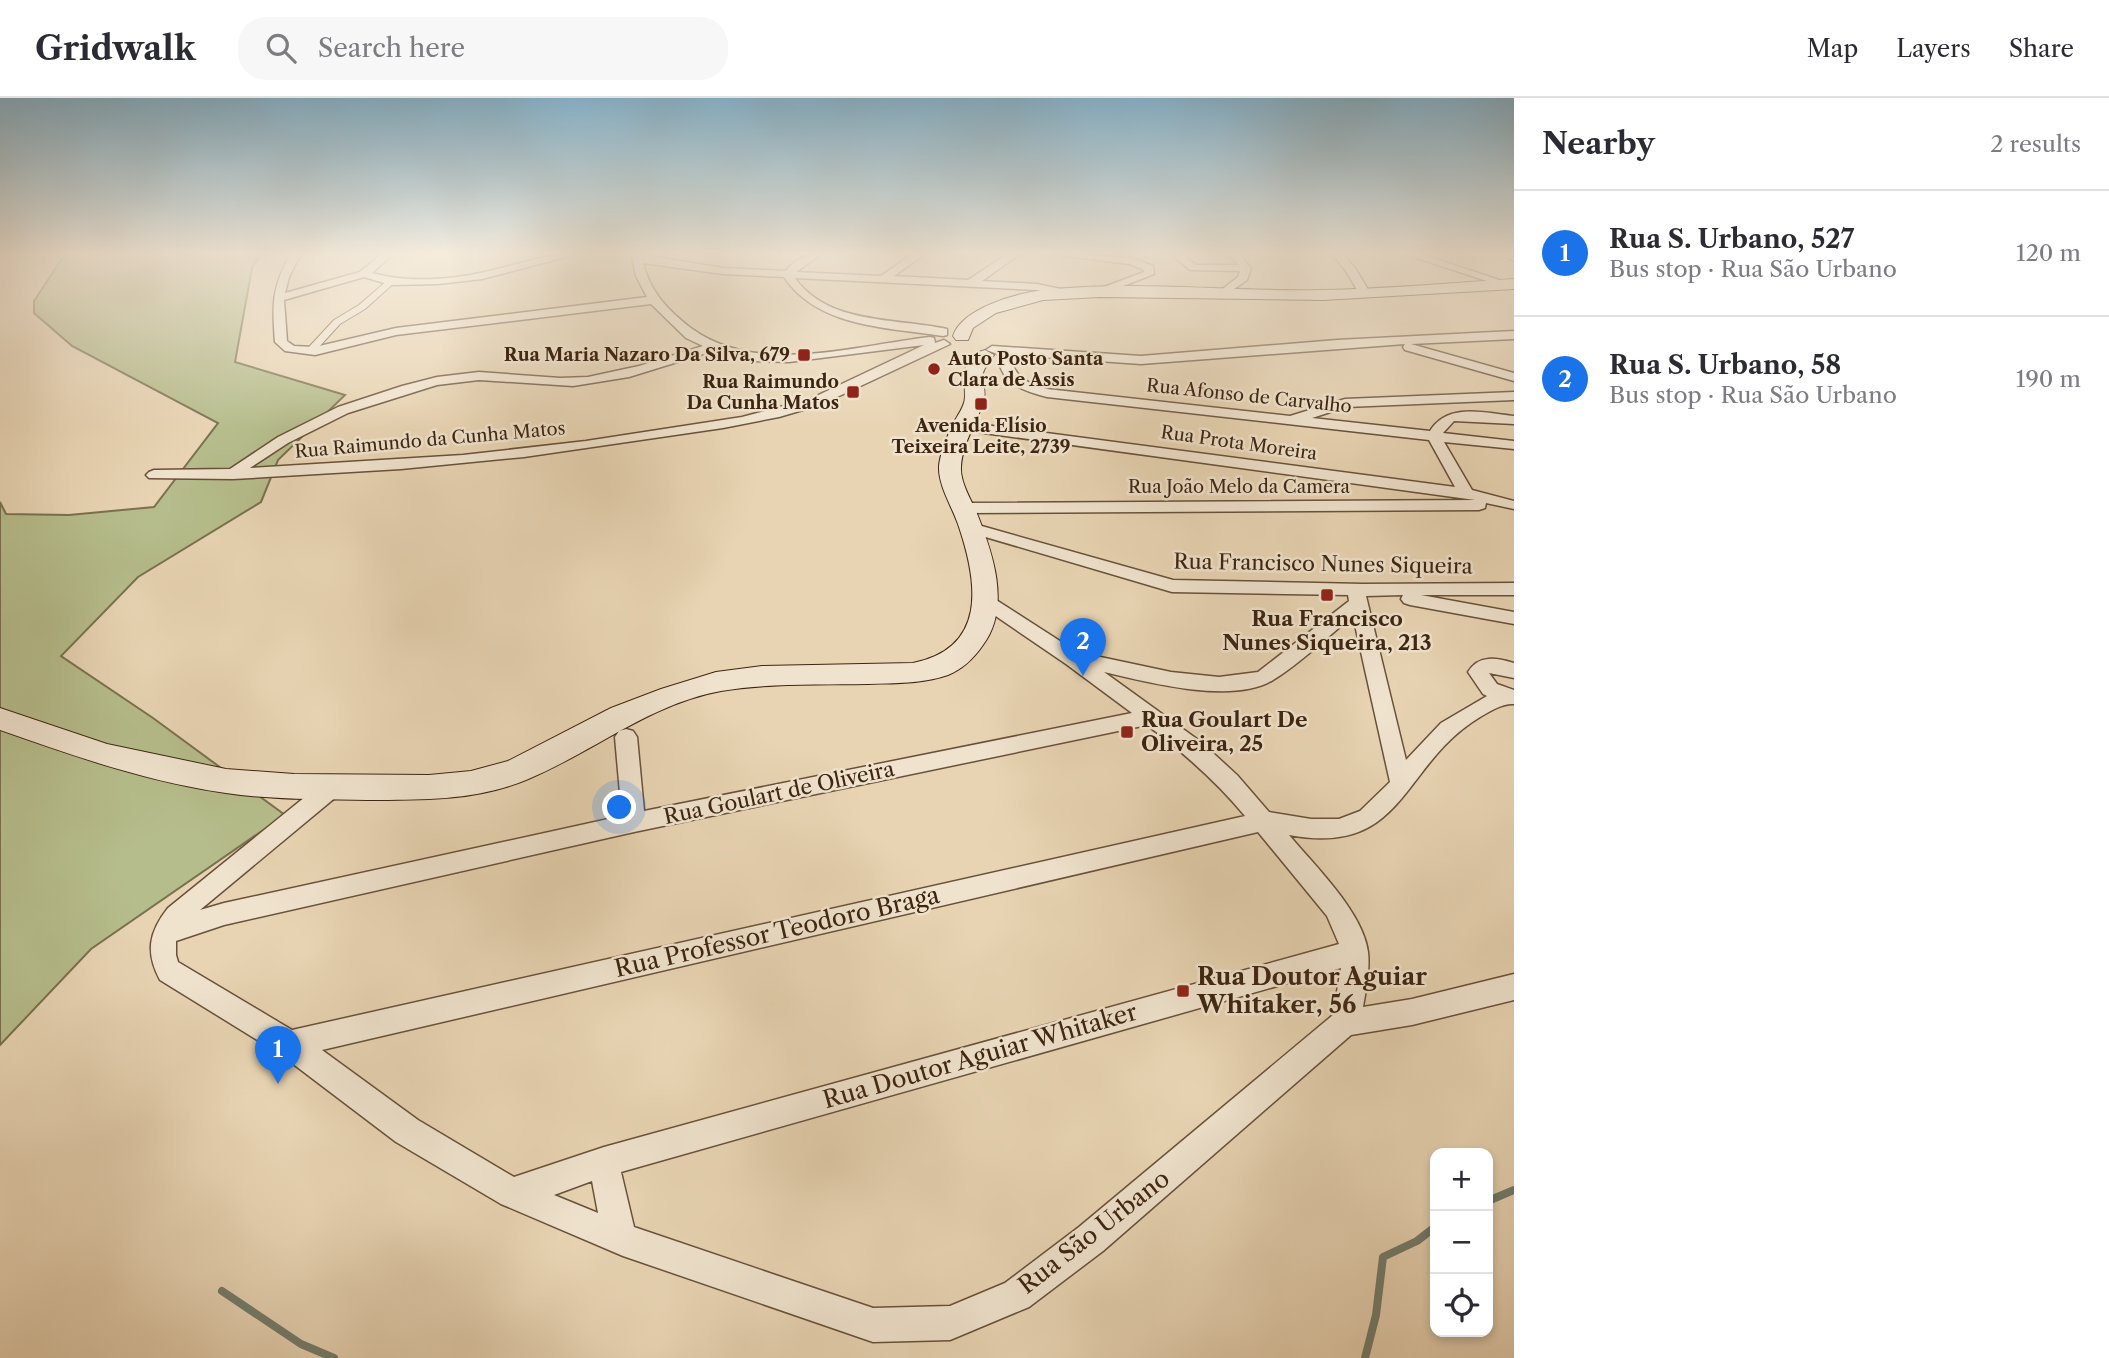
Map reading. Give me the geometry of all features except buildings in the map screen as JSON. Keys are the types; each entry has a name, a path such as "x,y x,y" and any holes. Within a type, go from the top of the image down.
{"main road":[{"path":"947,346 965,326 989,312"},
{"path":"979,317 975,327 990,348"},
{"path":"947,346 990,348"},
{"path":"947,346 972,381"},
{"path":"0,719 105,755 226,781 429,788 471,783 516,771 621,716 716,682 762,676 913,673 941,667 958,657 975,636 987,602 981,565 951,477 950,465 962,426 975,400 972,381 974,365 990,348"}],"street":[{"path":"278,312 281,342 289,349 312,351 400,331 557,312"},
{"path":"312,351 337,322 354,312"},
{"path":"664,312 685,333 712,347 743,355 784,359 833,356 893,347 947,346"},
{"path":"834,312 947,346"},
{"path":"990,348 1141,360 1390,341 1514,335"},
{"path":"1390,341 1514,377"},
{"path":"893,347 947,346"},
{"name":"Rua Raimundo da Cunha Matos","path":"154,475 233,474 533,453 744,420 826,398 906,360 947,346"},
{"path":"233,474 251,458 316,422 403,391 441,381 480,376 554,382 584,381 687,357 712,347"},
{"name":"Rua Afonso de Carvalho","path":"990,348 1009,375 1031,390 1514,445"},
{"path":"1290,420 1345,403 1514,396"},
{"path":"1466,493 1434,436 1445,421 1458,416 1514,420"},
{"name":"Rua Prota Moreira","path":"962,426 1466,493 1512,505"},
{"name":"Rua João Melo da Camera","path":"967,518 1512,505"},
{"name":"Rua Francisco Nunes Siqueira","path":"967,518 1172,586 1359,594 1514,589"},
{"path":"1359,594 1401,783"},
{"path":"1073,659 1220,685 1245,683 1264,677 1359,594 1514,618"},
{"path":"987,602 1073,659 1193,748 1229,781 1265,821 1336,908 1348,930 1355,951 1355,981 1345,1023 1412,1012 1514,987"},
{"path":"1511,697 1490,689 1478,673 1484,666 1490,665 1514,671"},
{"path":"1265,821 1318,830 1341,829 1360,822 1375,812 1432,744 1485,703 1511,697"},
{"name":"Rua Goulart de Oliveira","path":"165,933 224,914 634,823 1150,717"},
{"path":"626,737 634,823"},
{"path":"165,933 169,923 183,909 334,786"},
{"name":"Rua Professor Teodoro Braga","path":"290,1044 1265,821"},
{"name":"Rua São Urbano","path":"165,933 163,962 169,971 290,1044 407,1131 512,1193 622,1240 873,1325 950,1323 1017,1295 1091,1239 1345,1023"},
{"name":"Rua Doutor Aguiar Whitaker","path":"512,1193 604,1162 1355,951"},
{"path":"604,1162 614,1215 622,1240"}],"green space":[{"path":"244,312 235,362 345,395 278,460 261,502 138,577 61,656 153,718 285,815 91,949 0,1045 0,502 6,514 69,515 154,507 218,423 72,346 34,313"}],"waterway":[{"path":"1493,1199 1514,1190"},
{"path":"1365,1358 1376,1315 1383,1257 1417,1241 1430,1231"},
{"path":"222,1291 301,1344 334,1358"}],"place":[{"name":"Rua Maria Nazaro Da Silva, 679","path":"804,355"},
{"name":"Auto Posto Santa Clara de Assis","path":"934,369"},
{"name":"Rua Raimundo Da Cunha Matos","path":"853,392"},
{"name":"Avenida Elísio Teixeira Leite, 2739","path":"981,404"},
{"name":"Rua Francisco Nunes Siqueira, 213","path":"1327,595"},
{"name":"Rua S. Urbano, 58","path":"1083,676"},
{"name":"Rua Goulart De Oliveira, 25","path":"1127,732"},
{"name":"Rua Doutor Aguiar Whitaker, 56","path":"1183,991"},
{"name":"Rua S. Urbano, 527","path":"278,1084"}]}
